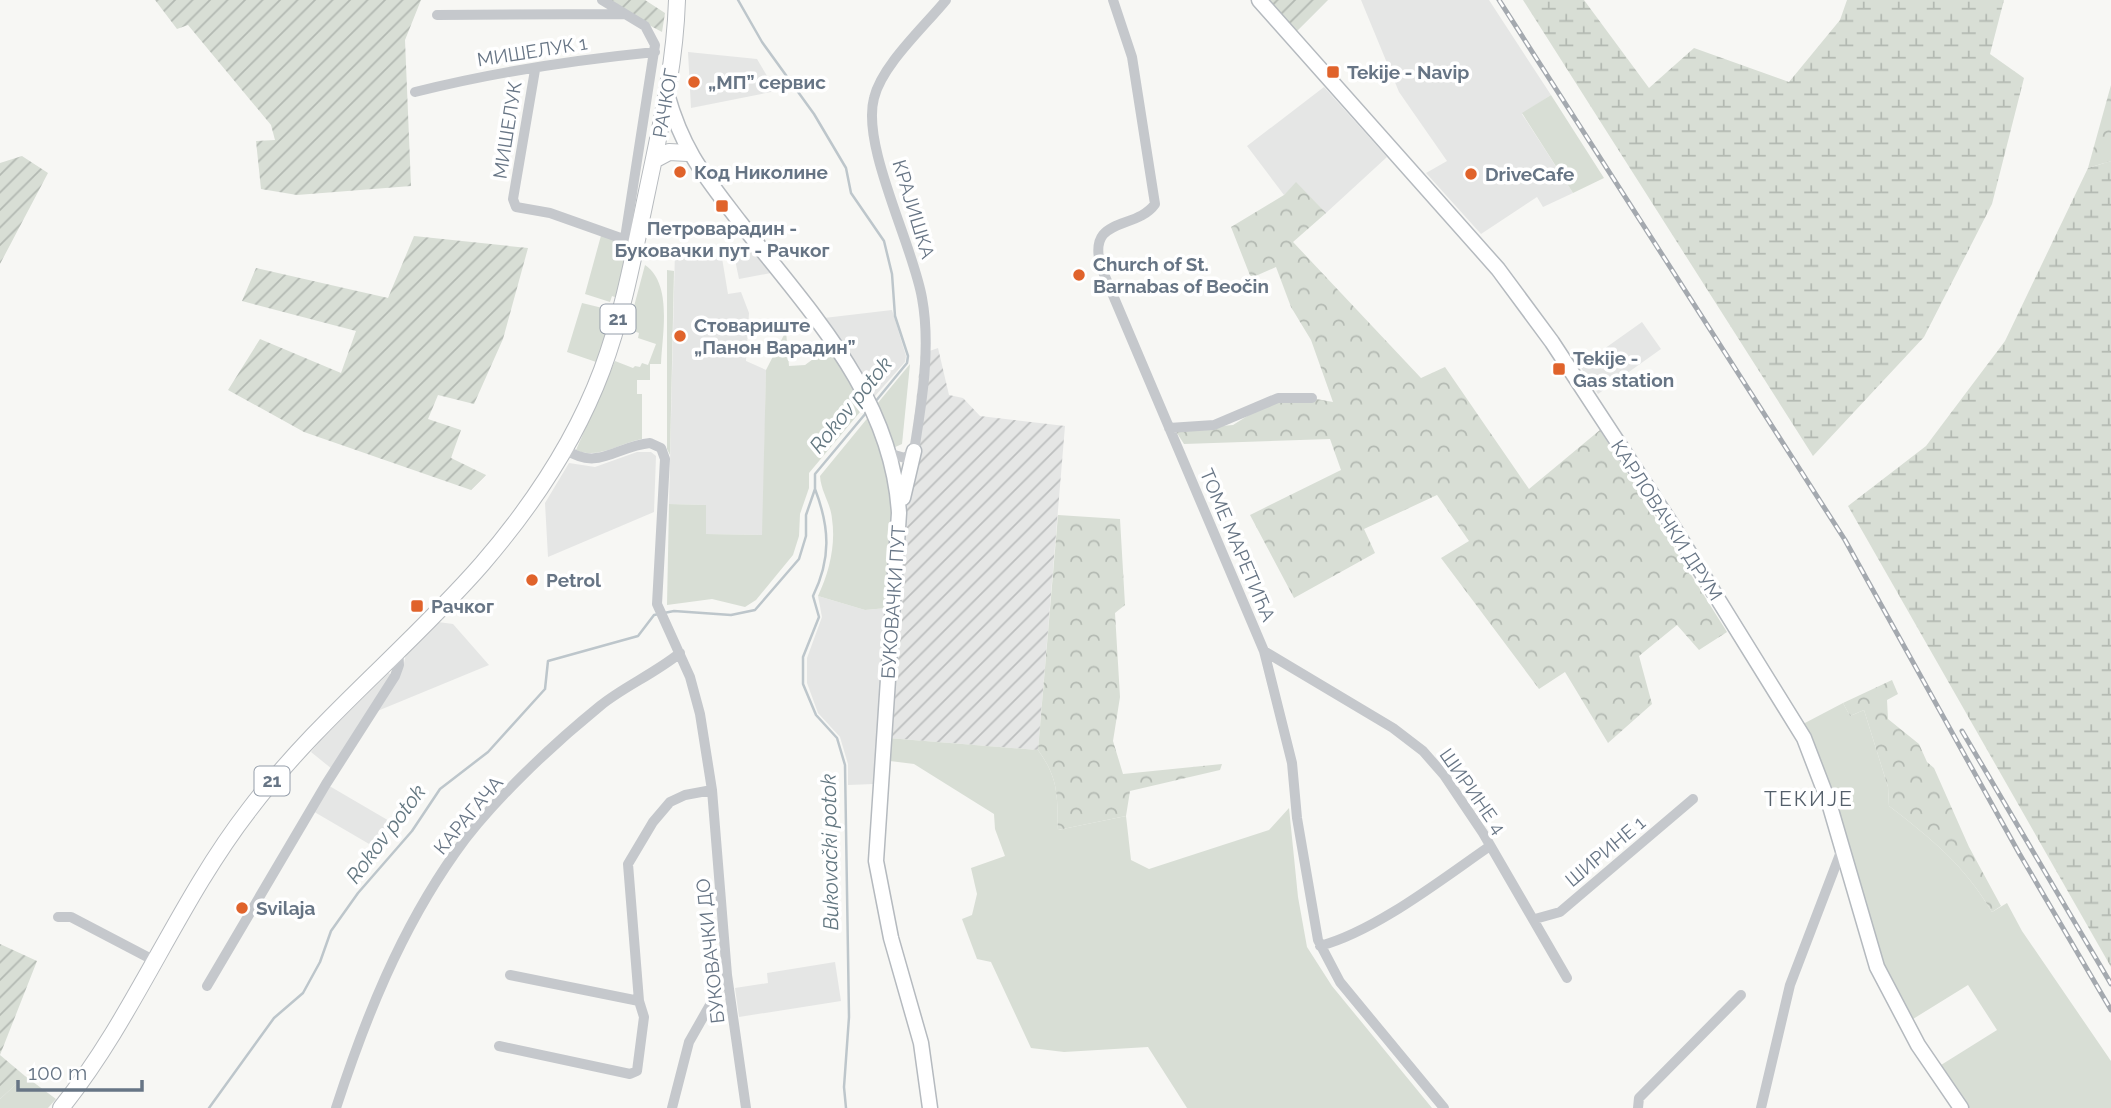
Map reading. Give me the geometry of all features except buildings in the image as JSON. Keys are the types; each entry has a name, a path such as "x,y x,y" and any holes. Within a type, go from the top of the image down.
{"main road":[{"name":"РАЧКОГ","path":"61,1108 105,1046 247,813 337,708 461,587 502,541 532,502 565,449 603,369 622,307 630,241 654,160 667,94 677,0"},
{"name":"КАРЛОВАЧКИ ДРУМ","path":"1259,0 1480,246 1552,342 1672,524 1792,715 1813,757 1877,967 1918,1045 1961,1108"},
{"name":"БУКОВАЧКИ ПУТ","path":"667,94 688,153 842,356 872,406 891,453 899,513 876,861 888,929 921,1043 930,1108"},
{"path":"654,160 669,152 688,153"},
{"path":"899,513 914,451"}],"street":[{"path":"602,0 650,31 654,52 630,241"},
{"name":"КРАЈИШКА","path":"914,451 926,346 925,314 919,285 878,152 873,103 886,72 946,0"},
{"name":"ТОМЕ МАРЕТИЋА","path":"1113,0 1132,57 1155,204 1144,215 1107,230 1100,240 1098,256 1264,651 1292,763 1311,914 1320,946 1340,982 1444,1108"},
{"path":"437,15 625,14"},
{"name":"МИШЕЛУК 1","path":"415,92 490,73 534,70 654,52"},
{"name":"МИШЕЛУК","path":"534,70 513,199 516,206 550,213 630,241"},
{"path":"1169,428 1221,423 1278,398 1311,398"},
{"name":"БУКОВАЧКИ ДО","path":"565,449 580,458 590,460 644,444 661,448 666,459 657,604 680,653 697,700 712,790 727,975 746,1108"},
{"path":"891,453 905,458 914,451"},
{"path":"207,986 326,784 395,676 399,665 398,648"},
{"name":"ШИРИНЕ 4","path":"1264,651 1414,742 1449,782 1490,846 1523,905 1535,919 1567,978"},
{"name":"КАРАГАЧА","path":"336,1108 395,953 467,837 509,791 597,708 651,676 680,653"},
{"path":"499,1046 635,1073 640,1066 644,1017 639,1002 628,864 653,822 670,802 685,794 712,790"},
{"name":"ШИРИНЕ 1","path":"1535,919 1560,912 1693,799"},
{"path":"1320,946 1349,936 1404,904 1490,846"},
{"path":"1761,1108 1790,985 1842,848"},
{"path":"58,917 71,918 157,962"},
{"path":"510,975 639,1002"},
{"path":"672,1108 689,1042 727,975"},
{"path":"1638,1108 1639,1098 1741,995"}],"shaded area":[{"path":"1361,0 1489,0 1551,95 1522,114 1573,193 1543,207 1537,197 1481,234 1426,173 1447,161 1399,92"},
{"path":"688,52 757,59 776,91 691,108"},
{"path":"1324,87 1387,157 1326,213 1296,183 1284,195 1247,146"},
{"path":"752,246 771,273 739,279 733,250"},
{"path":"675,250 721,252 728,294 741,292 749,313 746,361 766,370 763,535 705,534 706,505 669,504"},
{"path":"892,310 906,356 905,362 875,396 824,318"},
{"path":"1642,322 1661,349 1598,394 1580,366"},
{"path":"938,348 949,395 963,398 980,416 1065,426 1038,750 888,738 901,552 921,354"},
{"path":"637,452 651,452 656,456 654,512 548,557 545,503 569,463 595,467"},
{"path":"818,596 865,610 887,608 874,784 848,785 848,764 840,737 818,713 807,683 807,658 822,617"},
{"path":"438,622 453,624 489,665 375,712 403,668 406,653"},
{"path":"385,671 392,675 332,769 311,752 341,715"},
{"path":"326,784 391,822 376,848 311,810"},
{"path":"835,962 841,1001 739,1017 735,988 768,983 767,973"}],"green space":[{"path":"155,0 421,0 405,40 411,186 297,195 261,189 256,141 275,140 271,125 188,25 177,29"},
{"path":"602,0 645,0 665,13 662,32"},
{"path":"1268,0 1328,0 1296,32"},
{"path":"1523,0 1584,0 1649,88 1694,48 1789,82 1840,20 1847,0 2004,0 1990,54 2024,78 1992,204 1924,337 1813,456"},
{"path":"2111,85 2111,161 2088,168"},
{"path":"1551,95 1604,178 1573,193 1522,113"},
{"path":"22,156 48,173 0,264 0,163"},
{"path":"2111,161 2111,967 1848,506 1926,446 2005,341 2088,168"},
{"path":"1296,182 1326,213 1293,242 1421,378 1445,367 1529,489 1600,430 1727,632 1699,650 1677,625 1639,656 1652,704 1608,743 1565,672 1539,689 1441,558 1469,541 1437,495 1364,529 1375,553 1294,598 1250,515 1341,470 1330,439 1184,444 1175,430 1233,425 1268,403 1311,398 1333,402 1311,340 1291,307 1276,267 1251,278 1231,227 1284,195"},
{"path":"602,232 625,242 635,251 620,299 612,296 610,302 585,294"},
{"path":"414,236 528,248 503,339 474,404 438,395 428,419 461,430 451,458 486,475 471,490 304,432 228,390 260,339 341,373 356,331 242,301 256,268 388,298"},
{"path":"645,265 659,284 663,297 664,325 661,364 650,364 650,380 637,380 637,394 642,394 642,439 601,452 584,453 576,450 615,361 633,368 640,367 642,363 648,365 656,344 638,338 639,333 628,329"},
{"path":"667,270 674,271 670,455 667,449"},
{"path":"582,303 619,312 602,364 567,352"},
{"path":"786,331 789,366 805,365 828,348 865,406 809,473 809,488 800,514 799,536 793,555 756,600 745,607 712,599 667,605 669,504 706,505 706,534 762,535 766,370"},
{"path":"910,364 902,444 893,448 877,404"},
{"path":"870,415 886,464 891,534 887,608 865,610 818,596 828,568 833,539 831,514 820,476"},
{"path":"1058,515 1120,519 1125,605 1115,613 1120,697 1113,741 1123,774 1222,764 1220,770 1130,791 1126,816 1058,830 1057,797 1053,779 1038,750"},
{"path":"1892,680 1898,694 1887,700 1888,719 1919,744 1927,762 1934,768 1969,847 2001,906 1992,912 1970,880 1946,854 1889,806 1888,787 1864,710 1850,716 1843,703"},
{"path":"1843,703 1850,716 1864,710 1888,787 1889,806 1946,854 1970,880 1992,912 2007,903 2022,931 2111,1061 2111,1108 1968,1108 1941,1065 1997,1030 1968,985 1913,1019 1883,967 1803,724"},
{"path":"888,738 1038,750 1053,779 1057,797 1058,830 1126,816 1131,860 1149,869 1269,830 1289,808 1298,897 1307,947 1332,986 1432,1108 1187,1108 1148,1047 1064,1052 1031,1048 991,962 977,959 962,919 972,915 977,894 971,868 1005,856 995,829 994,814 914,764 890,761"},
{"path":"0,944 37,961 0,1055"},
{"path":"0,1055 25,1076 0,1099"},
{"path":"25,1076 56,1099 48,1108 0,1108 0,1099"}],"waterway":[{"name":"Rokov potok","path":"738,0 762,42 814,114 846,168 851,193 884,241 892,274 895,316 908,356 907,363 875,402"},
{"name":"Rokov potok","path":"209,1108 274,1018 303,993 320,962 331,931 358,893 412,831 440,789 488,752 545,689 548,661 638,636 654,615 674,611 731,615 755,610 799,559 806,536 806,515 815,489 815,474 866,413"},
{"name":"Bukovački potok","path":"815,489 824,517 826,543 823,569 813,596 819,617 803,657 803,684 816,715 837,738 845,765 849,1017 844,1087 846,1108"}],"railway":[{"path":"1499,0 1845,540 2019,853 2111,1010"},
{"path":"1962,731 2111,984"}],"place":[{"name":"Tekije - Navip","path":"1333,72"},
{"name":"„МП” сервис","path":"694,82"},
{"name":"Код Николине","path":"680,172"},
{"name":"DriveCafe","path":"1471,174"},
{"name":"Петроварадин - Буковачки пут - Рачког","path":"722,206"},
{"name":"Church of St. Barnabas of Beočin","path":"1079,275"},
{"name":"Стовариште „Панон Варадин”","path":"680,336"},
{"name":"Tekije - Gas station","path":"1559,369"},
{"name":"Petrol","path":"532,580"},
{"name":"Рачког","path":"417,606"},
{"name":"Svilaja","path":"242,908"}],"district":[{"name":"ТЕКИЈЕ","path":"1809,799"}]}
